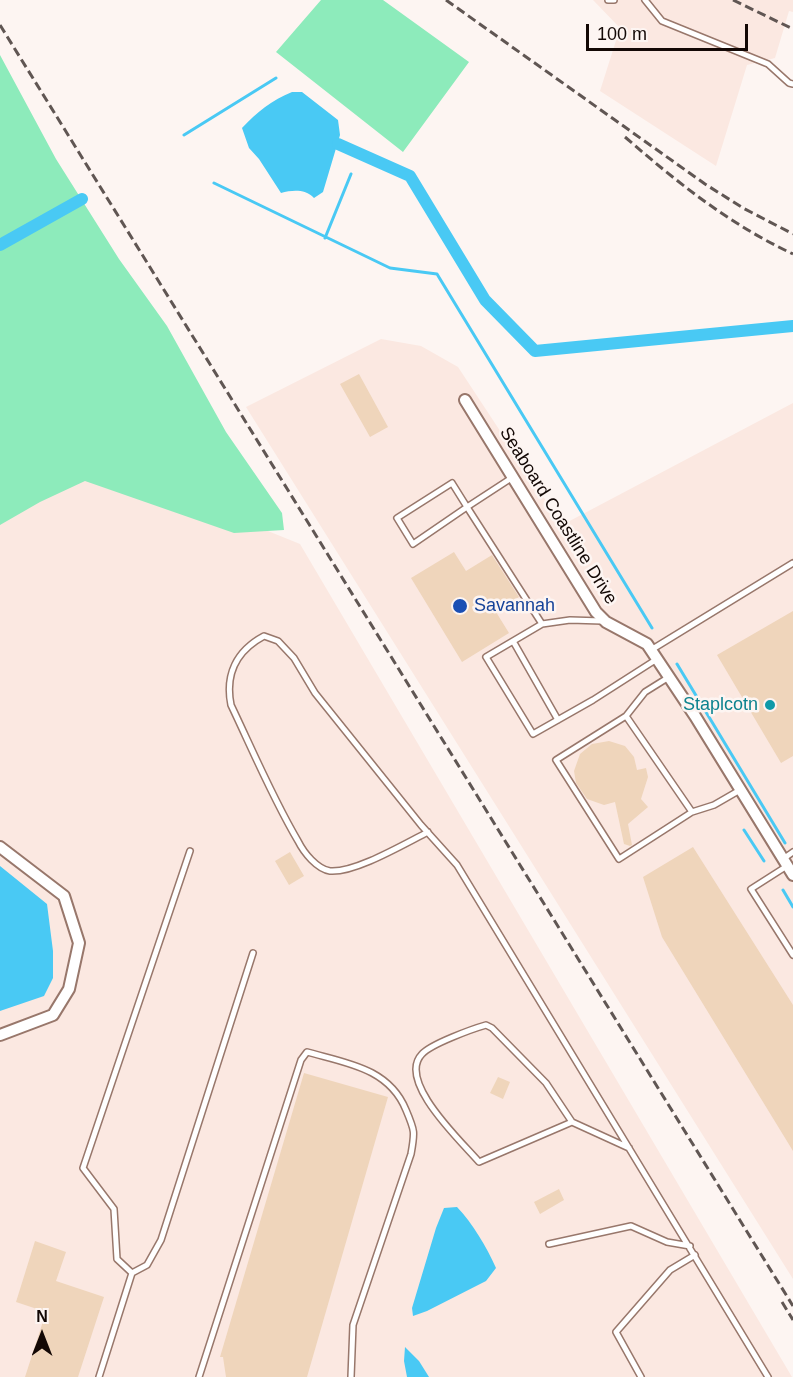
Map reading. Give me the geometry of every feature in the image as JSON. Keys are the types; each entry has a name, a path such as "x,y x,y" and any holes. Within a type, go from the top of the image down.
{"street":[{"name":"Seaboard Coastline Drive","path":"465,400 596,612 606,622 647,644 788,867"},
{"path":"0,847 64,896 79,943 69,989 53,1015 0,1035"}],"lane":[{"path":"608,0 614,0"},
{"path":"645,0 662,21 768,64 793,84"},
{"path":"513,477 467,507 412,544 397,518 452,483 467,507 542,624"},
{"path":"606,622 570,620 542,624 486,657 533,734 558,720 793,563"},
{"path":"428,832 371,861 342,870 329,871 317,866 298,843 231,705 228,693 231,668 250,644 264,636 278,641 294,658 315,693 457,865 768,1377"},
{"path":"513,641 558,720"},
{"path":"669,676 645,692 626,717 556,760 619,859 692,812 714,805 740,790"},
{"path":"626,717 692,812"},
{"path":"132,1273 117,1259 114,1209 83,1168 190,851"},
{"path":"793,852 788,867 751,889 793,955"},
{"path":"99,1377 132,1273 147,1265 161,1240 253,953"},
{"path":"572,1122 479,1162 420,1090 415,1074 417,1063 421,1054 447,1040 486,1025 492,1028 546,1083 572,1122 630,1149"},
{"path":"199,1377 301,1060 307,1052 363,1067 394,1087 415,1132 411,1154 352,1325 351,1377"},
{"path":"549,1244 631,1226 667,1242 690,1246"},
{"path":"640,1377 616,1332 670,1270 695,1255"}],"shaded area":[{"path":"593,0 793,0 793,12 789,11 775,58 747,65 716,166 600,91 620,28"},
{"path":"381,339 421,346 458,367 562,525 793,403 793,1279 246,407"},
{"path":"0,458 194,501 300,544 792,1377 0,1377"}],"green space":[{"path":"321,0 383,0 469,62 403,152 276,52"},
{"path":"0,55 56,159 119,259 167,326 226,432 282,513 284,530 234,533 85,481 40,502 0,525"}],"water":[{"path":"292,92 302,92 338,120 340,135 323,192 314,198 299,191 281,193 249,148 242,128 265,107"},
{"path":"0,866 47,904 53,951 53,978 44,996 0,1011"},
{"path":"457,1207 479,1236 496,1268 486,1281 413,1316 412,1308 444,1208"},
{"path":"405,1347 419,1361 429,1377 407,1377 404,1361"}],"building":[{"path":"359,374 388,427 370,437 340,384"},
{"path":"454,552 466,571 492,555 519,597 496,612 509,633 462,662 411,578"},
{"name":"Staplcotn","path":"793,611 793,756 781,763 717,655"},
{"path":"609,741 625,746 634,757 637,770 646,768 648,777 641,799 648,807 628,824 632,845 630,846 624,844 615,802 604,805 587,799 576,783 574,771 580,754 592,744"},
{"path":"693,847 793,1005 793,1151 662,937 643,877"},
{"path":"290,852 304,876 289,885 275,861"},
{"path":"304,1073 388,1097 307,1377 226,1377 223,1357 220,1357"},
{"path":"498,1077 510,1082 503,1099 490,1093"},
{"path":"559,1189 564,1200 540,1214 534,1202"},
{"path":"35,1241 66,1252 56,1281 104,1297 78,1377 25,1377 46,1312 16,1302"}],"waterway":[{"path":"184,135 276,78"},
{"path":"338,144 410,176 485,300 535,351 793,326"},
{"path":"325,238 351,174"},
{"path":"214,183 390,268 437,274 652,628"},
{"path":"0,245 82,199"},
{"path":"677,664 785,843"},
{"path":"744,830 764,861"},
{"path":"783,890 793,907"}],"railway":[{"path":"446,0 705,184 743,208 793,234"},
{"path":"733,0 793,29"},
{"path":"0,25 793,1306"},
{"path":"625,137 726,216 747,230 793,254"},
{"path":"782,1302 793,1320"}],"place":[{"name":"Savannah","path":"460,606"},
{"name":"Staplcotn","path":"770,705"}]}
